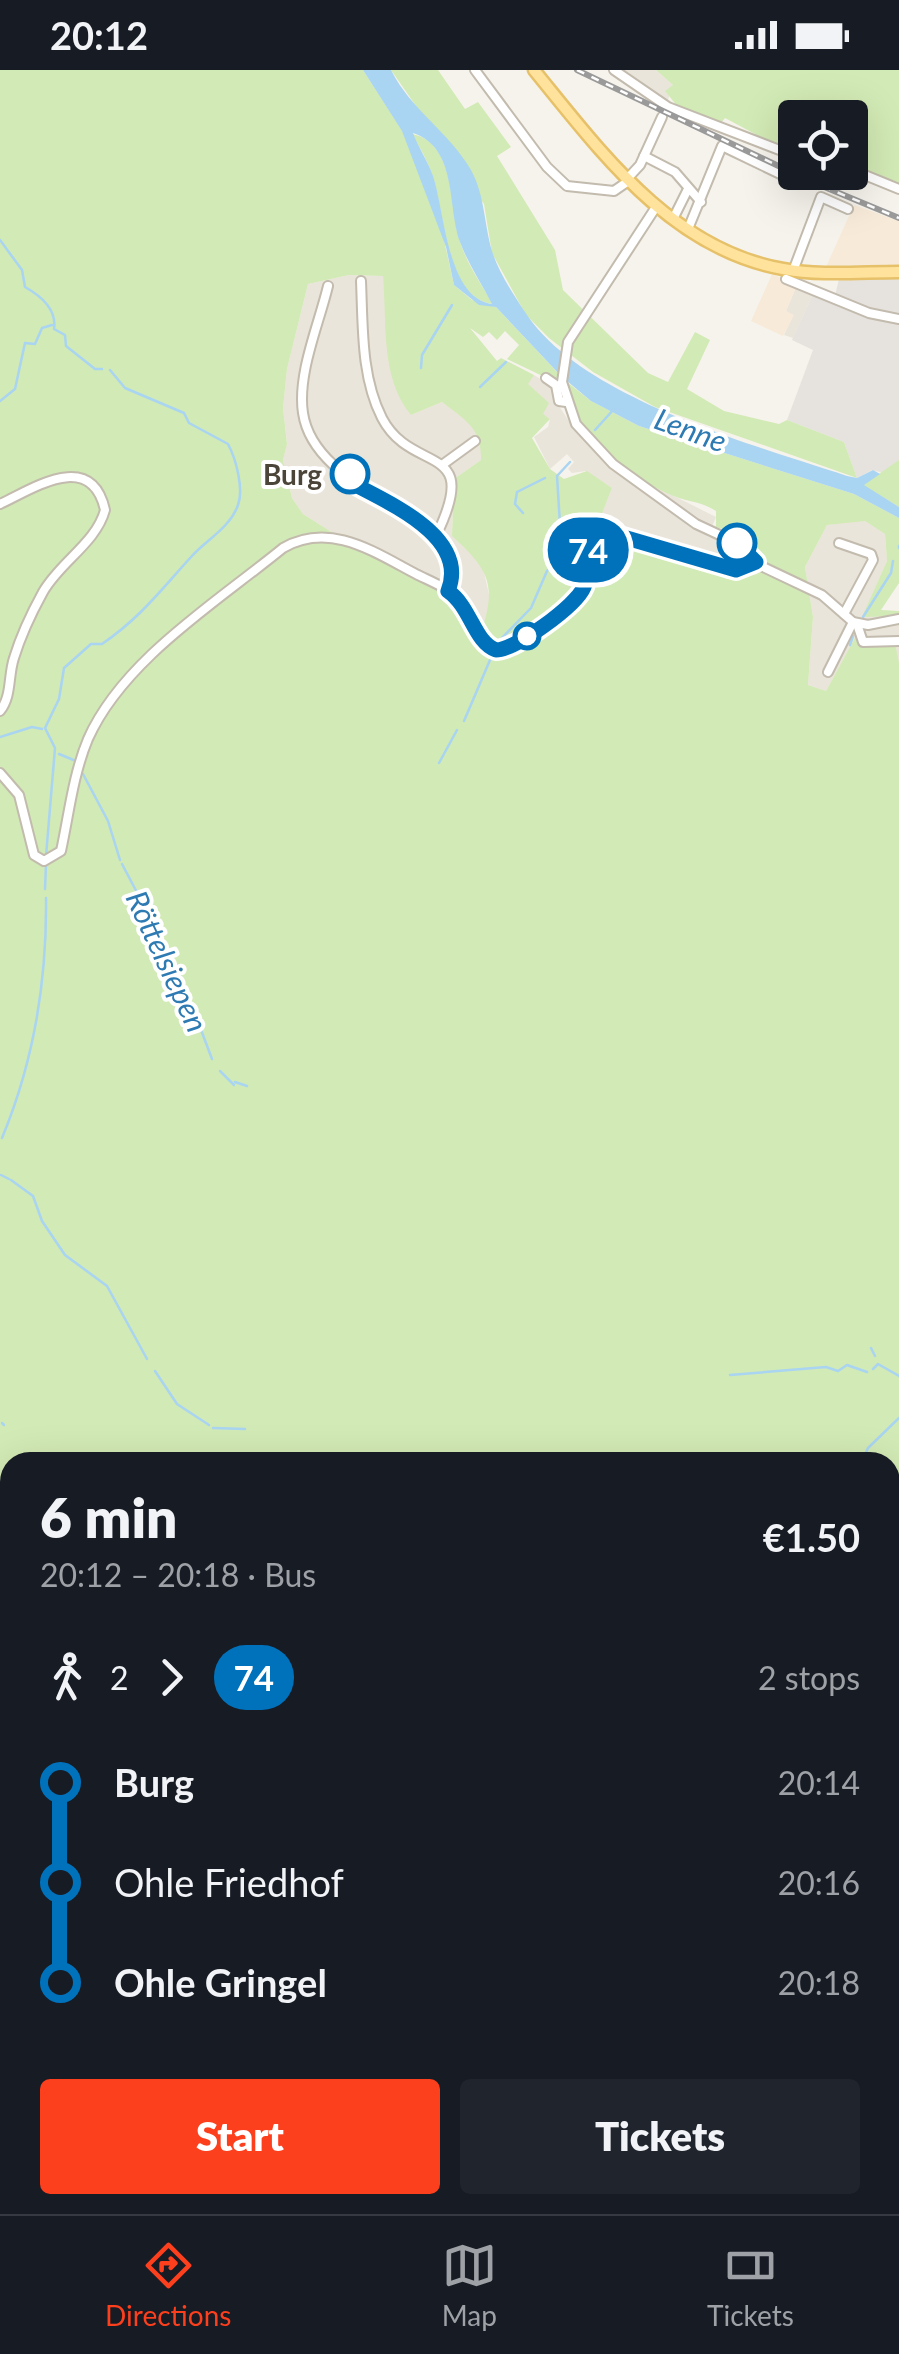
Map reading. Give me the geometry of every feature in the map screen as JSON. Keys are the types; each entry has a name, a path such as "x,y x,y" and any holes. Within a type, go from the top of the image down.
{"main road":[{"path":"534,70 627,181 688,229 748,260 789,275 899,272"}],"street":[{"path":"474,70 547,166 568,186 614,191 627,181 644,156 662,118"},
{"path":"614,70 668,107 778,149"},
{"path":"688,229 722,146 778,173"},
{"path":"644,156 675,172 687,191 701,202"},
{"path":"868,176 899,190"},
{"path":"673,219 687,191"},
{"path":"848,209 821,197 789,275 869,313 899,319"},
{"path":"656,207 586,312 563,359 565,398 586,438 613,464 712,535 740,545 756,562 822,595 855,623 862,642 899,642"},
{"path":"831,272 833,296"},
{"path":"361,282 365,361 380,415 401,442 442,465 453,486 452,504 436,536"},
{"path":"328,286 303,395 308,430 320,455 334,470 415,518 436,536 451,571 448,591"},
{"path":"546,378 556,385 559,401 565,398"},
{"path":"442,465 475,441"},
{"path":"0,504 43,480 63,476 89,486 105,510 98,527 54,576 39,601 16,653 7,700 0,711"},
{"path":"0,774 19,795 32,850 47,861 61,851 87,742 112,697 155,651 284,548 310,538 346,540 448,591 470,613 482,642 503,651 578,597 586,582 588,545 598,533 732,570 756,562"},
{"path":"839,544 871,554 873,560 844,614"},
{"path":"855,623 899,619"},
{"path":"828,672 855,623"}],"shaded area":[{"path":"615,70 656,70 673,85 668,100"},
{"path":"854,205 899,221 899,267 826,267"},
{"path":"772,274 797,285 786,311 794,315 783,336 751,321"},
{"path":"349,275 383,276 411,415 442,402 472,424 482,440 481,460 454,479 452,535 482,563 491,604 477,642 450,597 341,538 303,514 292,498 283,460 287,443 283,408 287,369 308,284"},
{"path":"899,278 899,460 884,473 872,470 857,478 844,442 787,420 813,350 792,340 814,292 834,300 839,279"},
{"path":"797,285 814,292 793,338 784,335 793,316 786,311"},
{"path":"534,375 554,387 557,403 576,432 606,463 650,493 660,489 716,517 708,536 740,548 744,555 741,564 708,559 634,532 594,532 612,488 586,471 572,473 568,469 574,462 567,454 550,469 534,437 548,427 550,419 542,414 527,384"},
{"path":"864,520 885,534 887,561 863,616 899,616 899,663 894,649 855,639 826,691 808,685 813,617 805,567 827,525"}],"green space":[{"path":"0,70 363,70 405,135 440,222 454,285 472,300 496,307 558,373 557,383 507,359 519,345 505,331 497,340 489,332 483,337 470,328 497,361 501,358 534,375 528,384 549,403 543,414 550,419 532,438 550,469 564,479 587,471 612,488 595,531 634,532 727,579 757,574 761,561 745,536 716,527 716,511 661,490 607,453 580,420 567,382 591,401 639,426 854,494 899,518 899,583 881,610 899,611 899,616 862,617 887,561 885,534 865,521 827,525 805,567 813,617 808,685 826,691 855,638 862,644 895,643 899,663 899,1452 0,1452","holes":["349,275 383,276 390,367 401,400 411,415 442,402 471,426 479,440 481,460 454,479 452,536 476,561 488,582 488,607 478,641 450,597 341,538 303,514 292,498 283,460 287,444 283,408 287,369 308,284"]},
{"path":"391,70 438,70 465,109 478,102 511,147 497,156 555,250 563,290 648,373 668,382 695,332 710,340 687,389 724,411 779,424 787,420 844,442 857,478 655,407 593,372 549,338 526,315 492,253 484,204"},
{"path":"656,70 899,70 899,187 868,174 868,100 778,100 778,149 750,141 755,134 725,118 721,123 678,107 665,91 673,85"},
{"path":"412,134 426,139 443,161 460,243 493,304 477,299 457,271 433,177"},
{"path":"899,460 899,507 863,485"}],"water":[{"name":"Lenne","path":"363,70 391,70 409,97 462,156 476,180 492,251 506,282 551,342 585,370 672,415 765,449 857,478 873,470 880,474 864,485 899,507 899,518 854,494 639,426 591,401 561,376 496,307 479,305 454,285 446,247 402,131","holes":["413,133 438,151 444,165 460,242 492,304 465,287 457,270 433,176"]}],"waterway":[{"path":"0,240 22,270 25,287 50,310 54,329 65,335 66,346 95,369 102,369"},
{"path":"421,368 422,355 452,305"},
{"path":"0,401 15,389 25,343 35,344 42,328 52,325"},
{"path":"480,387 506,362"},
{"path":"46,856 55,748 45,728 59,699 64,668 91,644 102,644 139,614 229,520 240,498 238,474 228,444 189,423 184,413 125,388 110,370"},
{"path":"595,430 614,409"},
{"path":"498,642 531,608 547,571 562,557 557,476 570,462"},
{"path":"523,513 515,504 517,492 545,478"},
{"path":"863,617 891,573 893,561"},
{"path":"850,645 853,636"},
{"path":"464,721 493,653"},
{"path":"0,737 32,727 42,729"},
{"path":"439,763 457,730"},
{"name":"Röttelsiepen","path":"59,754 76,761"},
{"name":"Röttelsiepen","path":"83,774 108,821 120,860"},
{"path":"45,889 46,864"},
{"name":"Röttelsiepen","path":"122,864 180,974 212,1059"},
{"path":"2,1138 23,1080 36,1021 44,960 46,898"},
{"name":"Röttelsiepen","path":"220,1071 234,1085"},
{"path":"235,1082 247,1086"},
{"path":"1,1175 9,1179"},
{"path":"11,1180 33,1196 42,1221 65,1255 107,1286 147,1359"},
{"path":"871,1348 875,1356"},
{"path":"873,1369 878,1364 899,1376"},
{"path":"730,1375 826,1367 838,1371 847,1365 867,1372"},
{"path":"155,1371 177,1404 209,1425"},
{"path":"866,1452 899,1418"},
{"path":"213,1428 245,1429"}],"railway":[{"path":"577,70 810,181 899,218"}],"bus line":[{"name":"74","path":"350,474 350,482 415,518 436,536 451,571 448,591 470,613 482,642 496,650 512,647 578,597 588,573 588,545 596,534 613,534 736,570 756,562 737,543"}],"place":[{"name":"Burg","path":"350,474"}]}
